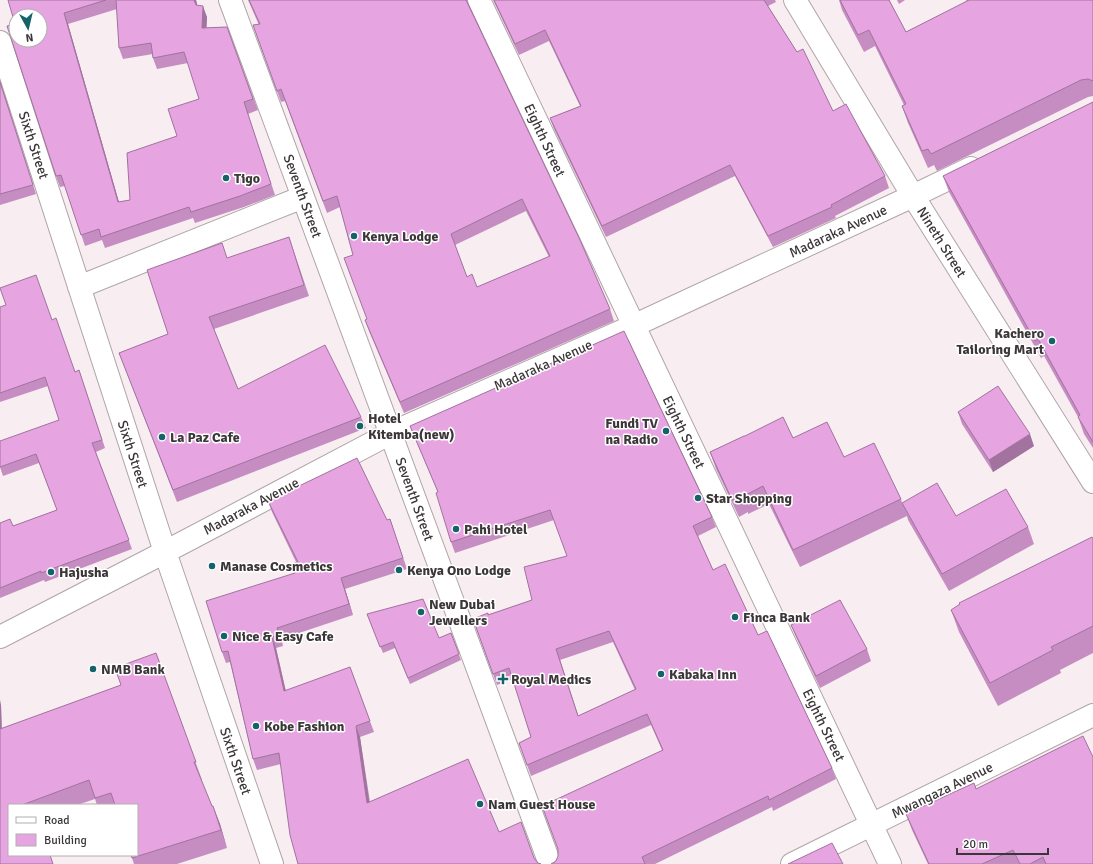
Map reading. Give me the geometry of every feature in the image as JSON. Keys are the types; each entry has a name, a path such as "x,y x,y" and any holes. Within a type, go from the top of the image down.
{"street":[{"name":"Seventh Street","path":"230,0 550,864"},
{"name":"Eighth Street","path":"479,0 890,864"},
{"name":"Nineth Street","path":"795,0 913,196 1093,482"},
{"name":"Sixth Street","path":"0,42 165,552 272,864"},
{"name":"Madaraka Avenue","path":"0,637 391,433 633,326 913,196 989,158"},
{"path":"79,287 303,197"},
{"name":"Mwangaza Avenue","path":"792,864 1093,715"}],"building":[{"path":"8,0 106,0 64,13 118,202 130,200 127,153 177,136 168,109 199,99 184,52 153,58 151,43 119,48 116,0 194,0 196,5 203,6 202,28 227,27 253,99 244,102 271,184 191,212 189,207 101,237 99,229 81,235 61,175 56,176 14,48 48,48 48,8 10,8"},
{"path":"249,0 466,0 580,240 610,309 400,402 365,320 367,319 344,258 353,255 337,196 323,201 281,89 277,91 253,25 260,24","holes":["522,199 550,256 477,287 472,274 467,277 451,234"]},
{"path":"494,0 764,0 797,52 803,49 833,111 846,104 885,176 831,205 832,207 768,236 730,165 602,226 550,118 581,106 545,30 515,44"},
{"path":"840,0 889,0 906,32 969,0 1093,0 1093,81 1088,79 1081,80 931,154 928,149 922,151 902,106 906,104 869,30 858,35"},
{"path":"0,82 33,185 0,194"},
{"path":"1093,102 1093,442 1078,417 1080,415 1038,339 1035,341 943,176"},
{"path":"289,237 304,285 209,317 238,389 325,345 361,417 173,490 119,353 168,334 147,270 222,243 227,258"},
{"path":"36,275 52,320 56,318 75,372 79,370 102,440 92,443 129,540 41,573 41,571 0,588 0,523 10,519 13,526 57,510 36,454 0,467 0,441 59,420 45,377 0,393 0,307 6,305 0,288"},
{"path":"624,331 712,517 693,526 713,570 725,564 758,635 767,631 832,768 769,800 768,796 642,857 645,864 551,864 556,861 558,849 542,806 663,750 647,714 527,765 519,743 531,737 509,668 493,674 473,619 532,600 524,567 567,556 550,510 451,542 436,493 438,492 410,426","holes":["609,631 636,689 578,716 556,649"]},
{"path":"998,386 1030,434 989,460 958,412"},
{"path":"783,417 793,438 827,422 844,457 874,443 901,499 793,550 763,486 742,497 742,495 732,500 710,452"},
{"path":"357,458 387,520 390,519 403,558 341,578 349,604 277,628 279,635 272,637 284,691 350,667 370,721 356,726 367,803 468,759 499,832 521,822 534,858 541,864 298,864 290,835 279,753 253,759 228,651 222,652 206,601 295,573 292,564 298,562 268,501"},
{"path":"937,483 956,516 1006,489 1028,527 942,574 902,503"},
{"path":"1092,537 1093,626 1051,647 1053,650 990,683 951,610 960,604 959,603"},
{"path":"423,599 439,638 451,633 459,654 408,678 393,642 380,647 367,614"},
{"path":"840,600 867,649 816,676 791,625"},
{"path":"156,653 196,762 194,762 213,806 221,830 132,858 131,856 138,856 138,804 115,804 111,793 95,798 89,780 25,804 8,804 8,856 50,856 53,864 0,864 0,729 121,685 115,668"},
{"path":"1083,736 1093,757 1093,864 1046,864 1043,857 1030,864 1020,864 1013,850 982,864 929,864 906,814 974,783 976,789"},
{"path":"832,843 843,864 788,864"}],"place":[{"name":"Tigo","path":"226,178"},
{"name":"Kenya Lodge","path":"354,236"},
{"name":"Kachero Tailoring Mart","path":"1052,341"},
{"name":"Hotel Kitemba(new)","path":"360,426"},
{"name":"Fundi TV na Radio","path":"666,431"},
{"name":"La Paz Cafe","path":"162,437"},
{"name":"Star Shopping","path":"698,498"},
{"name":"Pahi Hotel","path":"456,529"},
{"name":"Manase Cosmetics","path":"212,566"},
{"name":"Kenya Ono Lodge","path":"399,570"},
{"name":"Hajusha","path":"51,572"},
{"name":"New Dubai Jewellers","path":"421,612"},
{"name":"Finca Bank","path":"735,617"},
{"name":"Nice & Easy Cafe","path":"224,636"},
{"name":"NMB Bank","path":"93,669"},
{"name":"Kabaka Inn","path":"661,674"},
{"name":"Royal Medics","path":"503,679"},
{"name":"Kobe Fashion","path":"256,726"},
{"name":"Nam Guest House","path":"480,804"}]}
